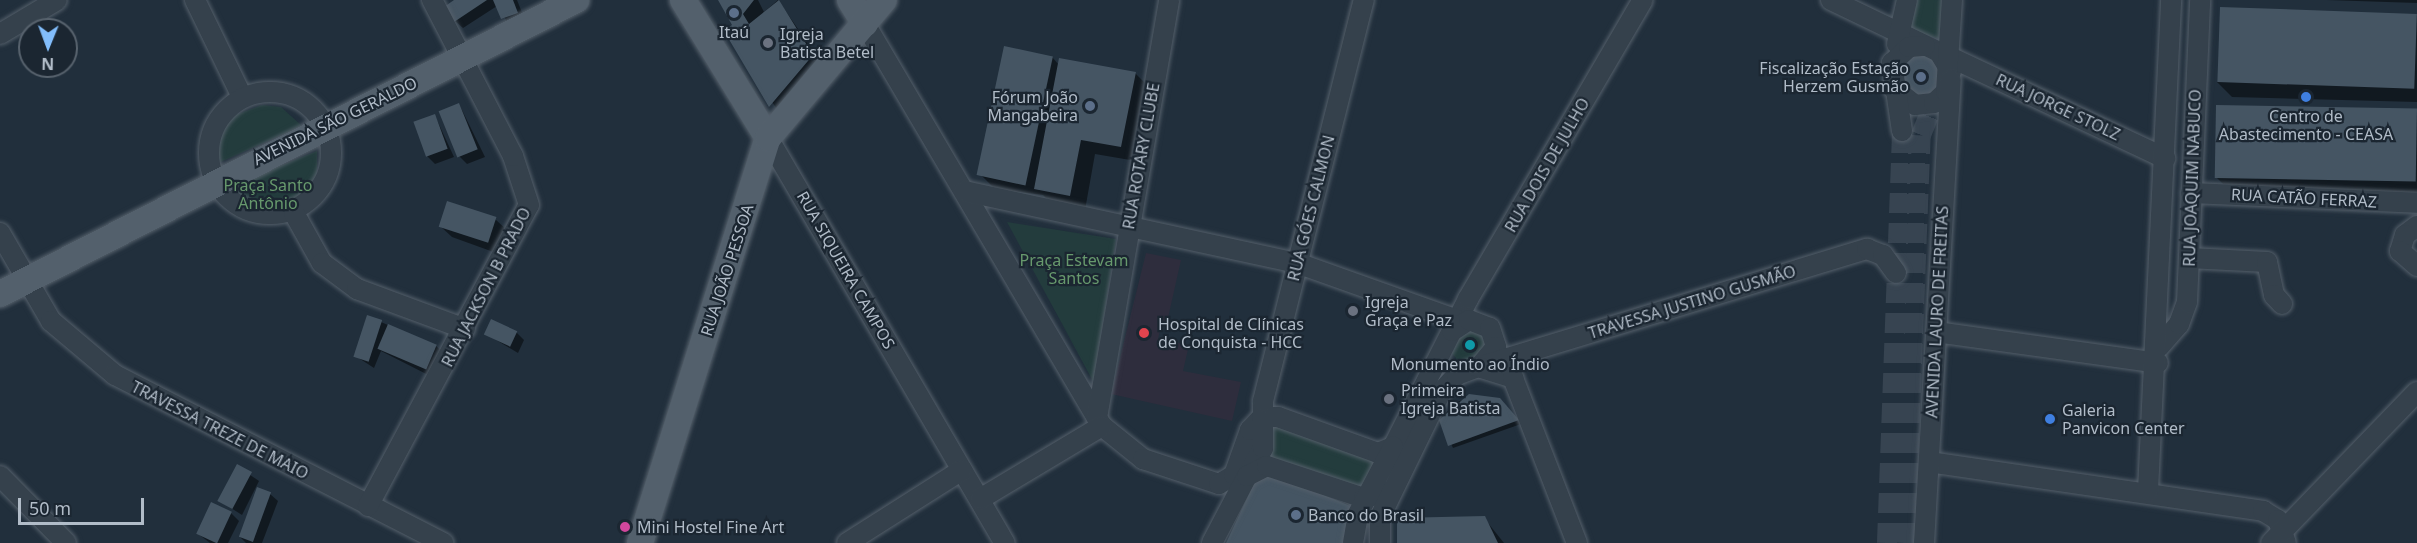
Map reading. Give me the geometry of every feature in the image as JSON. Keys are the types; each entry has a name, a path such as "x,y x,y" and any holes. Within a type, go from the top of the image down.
{"main road":[{"name":"AVENIDA SÃO GERALDO","path":"0,294 215,180 576,0"},
{"name":"RUA SIQUEIRA CAMPOS","path":"682,0 768,138"},
{"path":"850,0 865,24"},
{"name":"RUA JOÃO PESSOA","path":"640,543 768,138 884,0"}],"street":[{"path":"0,34 57,0"},
{"path":"195,0 242,97"},
{"name":"RUA JACKSON B PRADO","path":"368,506 465,329 530,199 463,58 432,0"},
{"name":"RUA ROTARY CLUBE","path":"1099,422 1129,227 1169,0"},
{"name":"RUA GÓES CALMON","path":"1262,417 1297,263 1364,0"},
{"name":"RUA DOIS DE JULHO","path":"1353,543 1364,498 1385,450 1643,0"},
{"path":"1831,0 1939,52 1950,74 1925,106 1905,102 1892,87"},
{"path":"1902,131 1892,87 1892,63 1907,0"},
{"name":"AVENIDA LAURO DE FREITAS","path":"1924,543 1950,74 1952,0"},
{"name":"RUA JOAQUIM NABUCO","path":"2148,491 2158,355 2171,0"},
{"name":"RUA JOAQUIM NABUCO","path":"2158,355 2185,312 2200,0"},
{"path":"865,24 1099,422 1124,449 1207,482 1227,498 1226,515"},
{"path":"1892,63 1909,47 1924,46"},
{"name":"RUA JORGE STOLZ","path":"1950,74 2165,158"},
{"path":"285,93 304,102 326,126 331,155 326,177 294,213 258,214 237,205 215,180 210,160 219,117 242,97 285,93"},
{"name":"RUA SIQUEIRA CAMPOS","path":"768,138 1005,543"},
{"path":"964,192 1297,263 1453,329"},
{"name":"RUA CATÃO FERRAZ","path":"2191,193 2417,203"},
{"path":"294,213 309,246 347,282 373,297 465,329"},
{"path":"2417,226 2405,235 2400,251 2417,266"},
{"name":"TRAVESSA TREZE DE MAIO","path":"0,233 25,281 51,321 115,375 444,543"},
{"name":"TRAVESSA JUSTINO GUSMÃO","path":"1480,367 1867,249 1882,255 1896,273"},
{"path":"2189,258 2267,262 2274,295 2282,304"},
{"path":"1380,543 1380,517 1441,392 1480,367 1494,353 1492,330 1469,320 1453,329"},
{"path":"1453,329 1452,356 1513,378 1521,393 1577,543"},
{"path":"1936,332 2158,355"},
{"path":"1929,462 2148,491 2263,511 2280,538 2417,392"},
{"path":"1207,482 1226,482 1234,475 1250,430 1262,417 1278,417 1385,450"},
{"path":"1212,543 1226,515 1255,472 1263,448 1262,417"},
{"path":"980,499 1099,422"},
{"path":"1255,472 1281,467 1364,498 1392,491"},
{"path":"847,543 962,470"},
{"path":"0,476 66,543"}],"shaded area":[{"name":"Hospital de Clínicas de Conquista - HCC","path":"1146,253 1181,260 1166,327 1161,326 1158,339 1189,345 1183,371 1241,382 1232,421 1111,394"}],"green space":[{"path":"1910,0 1944,0 1943,40 1902,28"},
{"name":"Praça Santo Antônio","path":"262,105 281,107 302,126 207,168 215,133 225,119"},
{"name":"Praça Santo Antônio","path":"317,151 317,177 304,200 272,216 239,212 215,192"},
{"name":"Praça Estevam Santos","path":"1007,222 1116,239 1094,383"},
{"path":"1477,320 1494,353 1461,364 1449,350 1452,331"},
{"path":"1264,419 1381,457 1361,493 1267,464"}],"building":[{"path":"454,0 487,0 454,22 444,7"},
{"path":"493,0 513,0 518,13 501,19"},
{"name":"Igreja Batista Betel","path":"718,0 754,0 743,14 749,24 779,0 813,55 769,107 724,31 732,25"},
{"path":"2220,7 2417,14 2414,89 2217,82"},
{"path":"1004,46 1053,56 1025,186 977,175"},
{"name":"Fiscalização Estação Herzem Gusmão","path":"1917,50 1937,55 1942,90 1915,101 1894,74"},
{"name":"Fórum João Mangabeira","path":"1059,58 1136,72 1121,147 1081,140 1070,196 1034,189"},
{"path":"459,103 478,149 457,158 439,111"},
{"path":"2216,105 2417,109 2416,181 2215,178"},
{"path":"435,114 448,149 426,157 413,122"},
{"path":"447,201 496,217 488,243 439,227"},
{"path":"367,315 382,320 369,362 353,357"},
{"path":"491,319 517,331 510,347 484,334"},
{"path":"388,324 437,345 426,370 377,349"},
{"path":"1469,394 1500,398 1519,420 1448,446 1439,420"},
{"path":"237,464 252,472 232,509 217,501"},
{"name":"Banco do Brasil","path":"1270,473 1353,507 1343,543 1226,543 1256,479"},
{"path":"257,487 271,492 253,542 239,537"},
{"path":"211,502 232,512 217,543 196,534"},
{"path":"1485,516 1498,543 1397,543 1397,518"}],"tunnel":[{"path":"1905,543 1921,135 1934,103"},
{"path":"1887,543 1902,131"}],"place":[{"name":"Itaú","path":"734,13"},
{"name":"Igreja Batista Betel","path":"768,43"},
{"name":"Fiscalização Estação Herzem Gusmão","path":"1921,77"},
{"name":"Centro de Abastecimento - CEASA","path":"2306,97"},
{"name":"Fórum João Mangabeira","path":"1090,106"},
{"name":"Igreja Graça e Paz","path":"1353,311"},
{"name":"Hospital de Clínicas de Conquista - HCC","path":"1144,333"},
{"name":"Monumento ao Índio","path":"1470,345"},
{"name":"Primeira Igreja Batista","path":"1389,399"},
{"name":"Galeria Panvicon Center","path":"2050,419"},
{"name":"Banco do Brasil","path":"1296,515"},
{"name":"Mini Hostel Fine Art","path":"625,527"}]}
